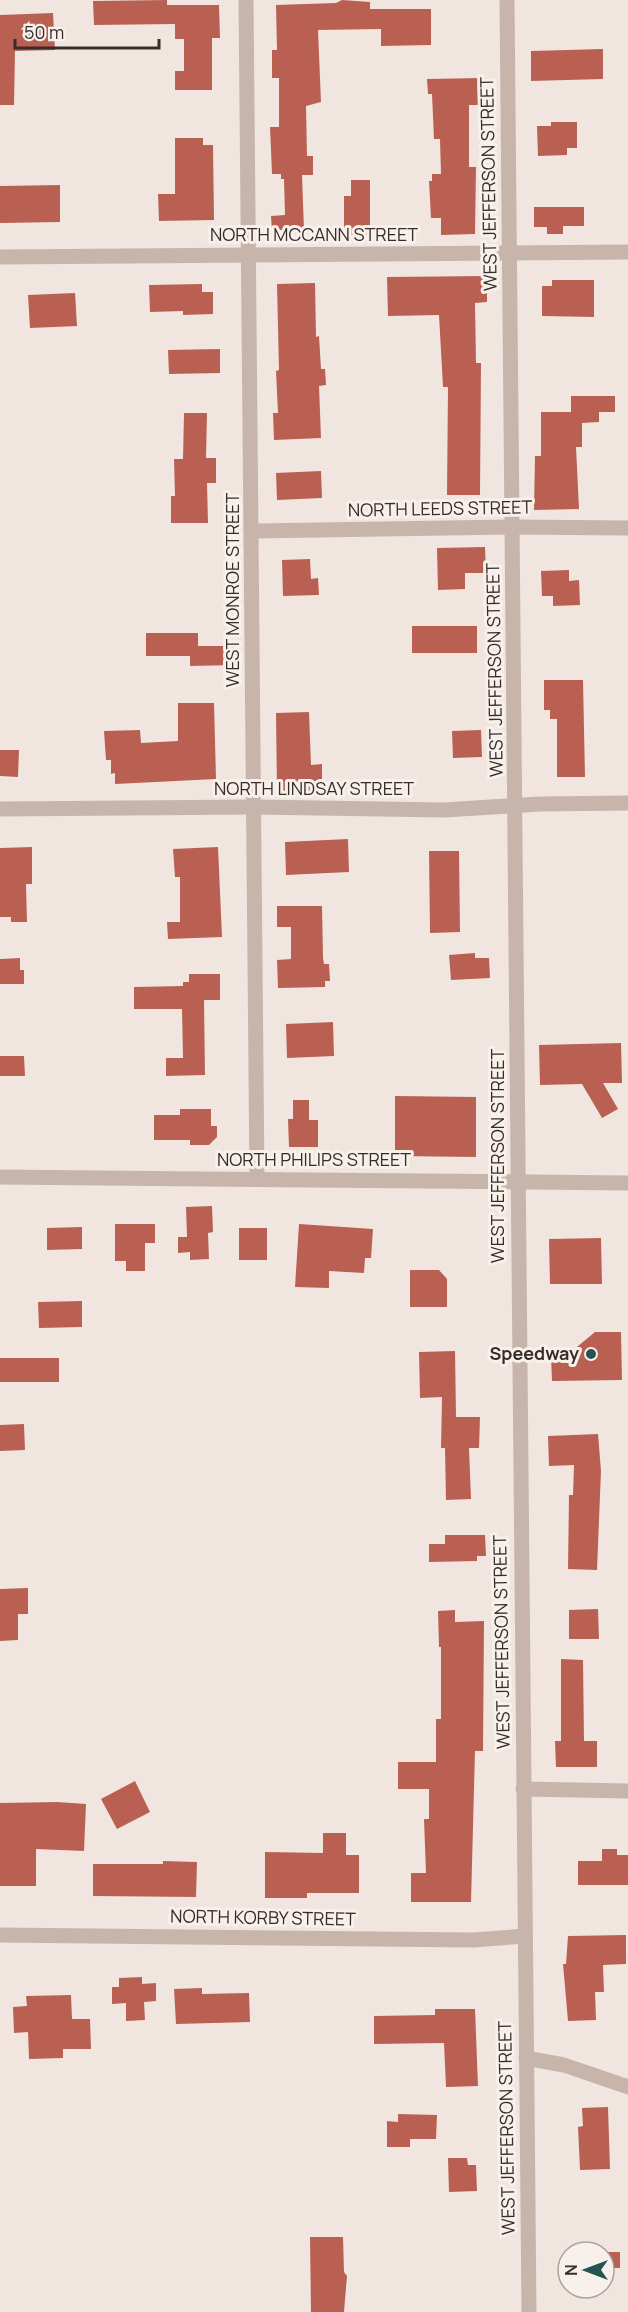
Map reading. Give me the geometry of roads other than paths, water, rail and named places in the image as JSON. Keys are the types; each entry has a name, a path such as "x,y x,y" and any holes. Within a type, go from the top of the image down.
{"street":[{"name":"WEST MONROE STREET","path":"246,0 257,1179"},
{"name":"WEST JEFFERSON STREET","path":"507,0 517,805 518,1182 529,2312"},
{"name":"NORTH MCCANN STREET","path":"0,257 628,252"},
{"name":"NORTH LEEDS STREET","path":"252,531 512,527 628,528"},
{"name":"NORTH LINDSAY STREET","path":"0,809 254,807 444,810 517,805 628,803"},
{"name":"NORTH PHILIPS STREET","path":"0,1177 628,1184"},
{"path":"523,1789 628,1791"},
{"name":"NORTH KORBY STREET","path":"0,1935 473,1940 525,1936"},
{"path":"526,2058 564,2065 628,2087"}],"place":[{"name":"Speedway","path":"591,1354"}]}
